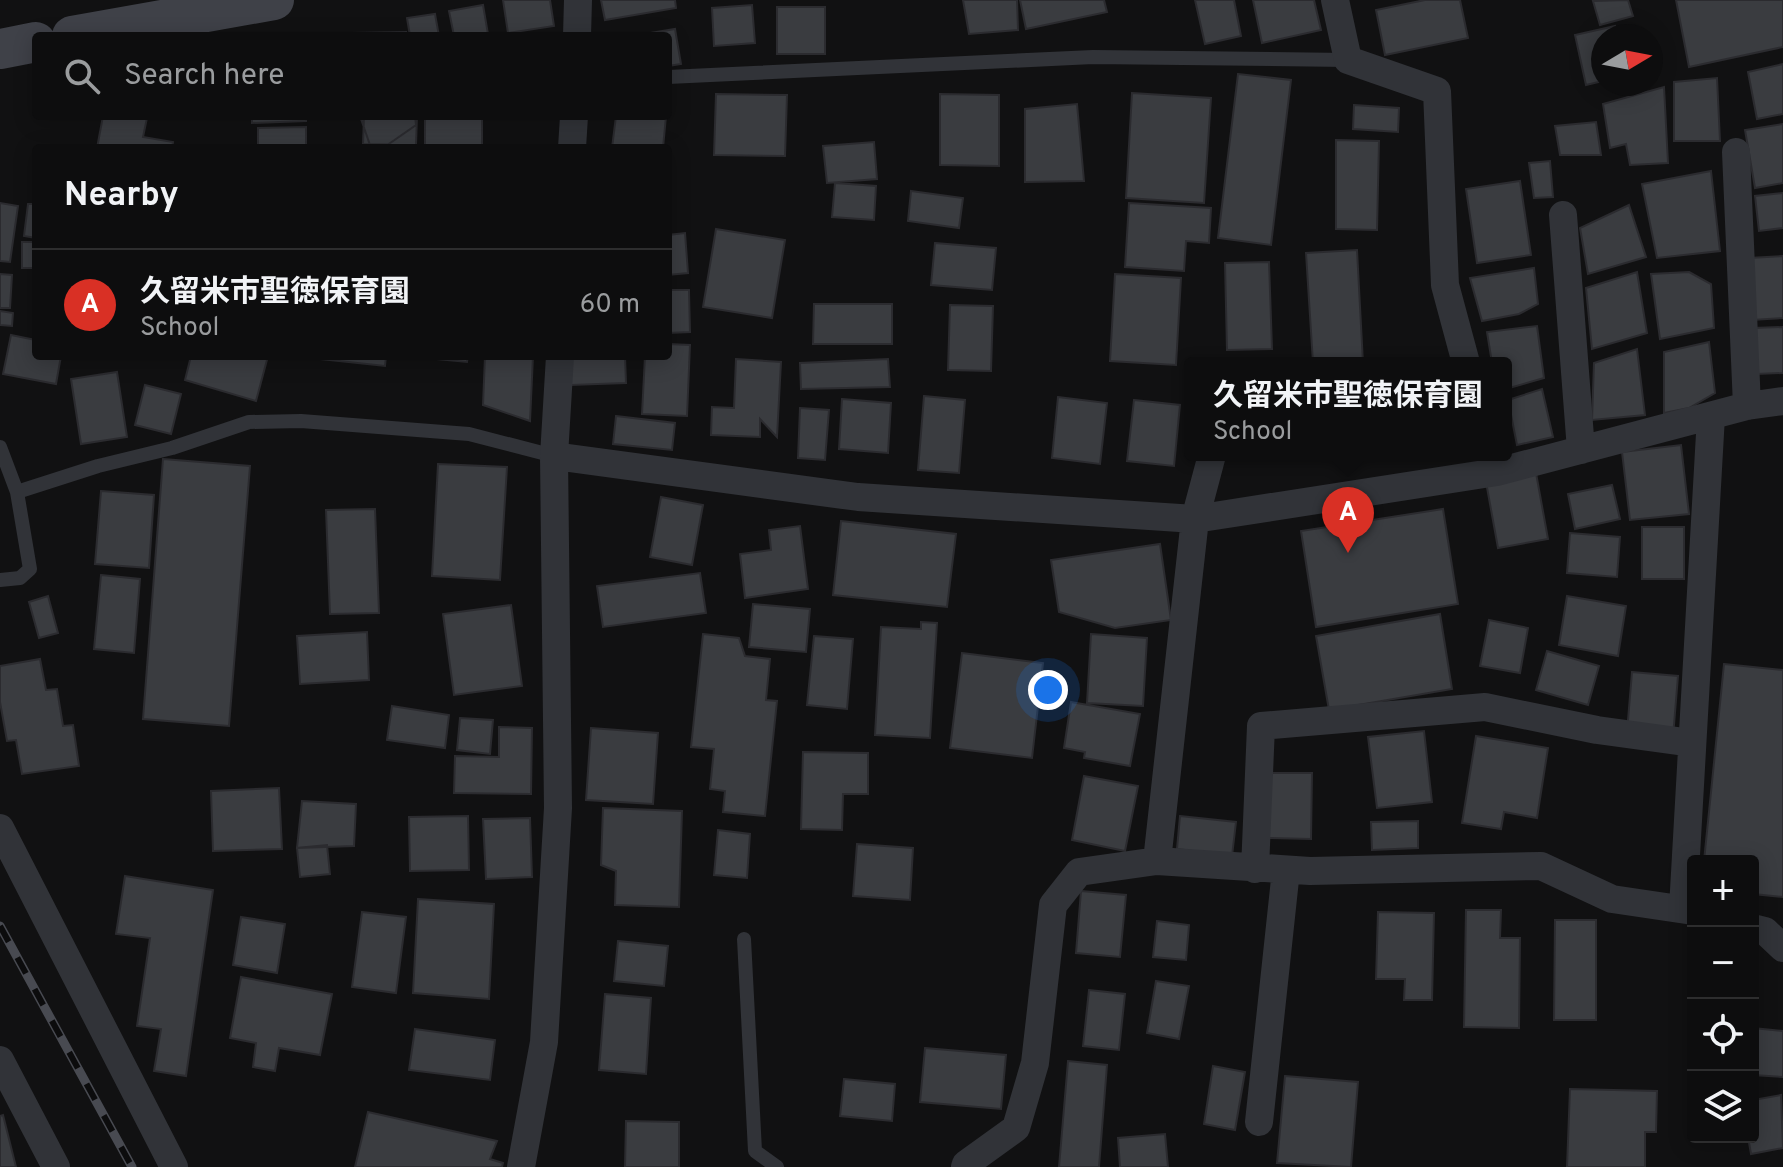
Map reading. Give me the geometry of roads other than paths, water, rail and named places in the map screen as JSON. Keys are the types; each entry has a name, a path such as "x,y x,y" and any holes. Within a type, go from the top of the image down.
{"street":[{"path":"94,32 274,0"},
{"path":"577,32 578,0"},
{"path":"1335,0 1348,60 1437,91 1445,285 1464,357"},
{"path":"0,49 32,43"},
{"path":"572,144 574,120"},
{"path":"1736,152 1747,406"},
{"path":"1563,215 1581,450"},
{"path":"521,1167 544,1042 558,808 554,456 560,360"},
{"path":"1512,460 1581,450 1747,406 1783,401"},
{"path":"1689,855 1692,743 1711,416"},
{"path":"554,456 858,497 1195,519 1494,463"},
{"path":"1157,861 1195,519 1210,461"},
{"path":"1255,869 1261,726 1485,707 1597,730 1692,743"},
{"path":"0,828 174,1167"},
{"path":"965,1167 1016,1128 1035,1063 1053,905 1079,872 1157,861 1286,870 1541,866 1612,899 1687,910"},
{"path":"1259,1122 1286,870"},
{"path":"1759,930 1765,931 1783,948"},
{"path":"0,1060 56,1167"}],"lane":[{"path":"672,77 1093,57 1348,60"},
{"path":"17,492 98,466 172,448 249,422 301,421 469,434 554,456"},
{"path":"0,447 17,492 30,569 20,578 0,580"},
{"path":"744,939 755,1151 777,1167"}],"railway":[{"path":"0,926 132,1167"}],"place":[{"name":"久留米市聖徳保育園","path":"1348,553"}]}
